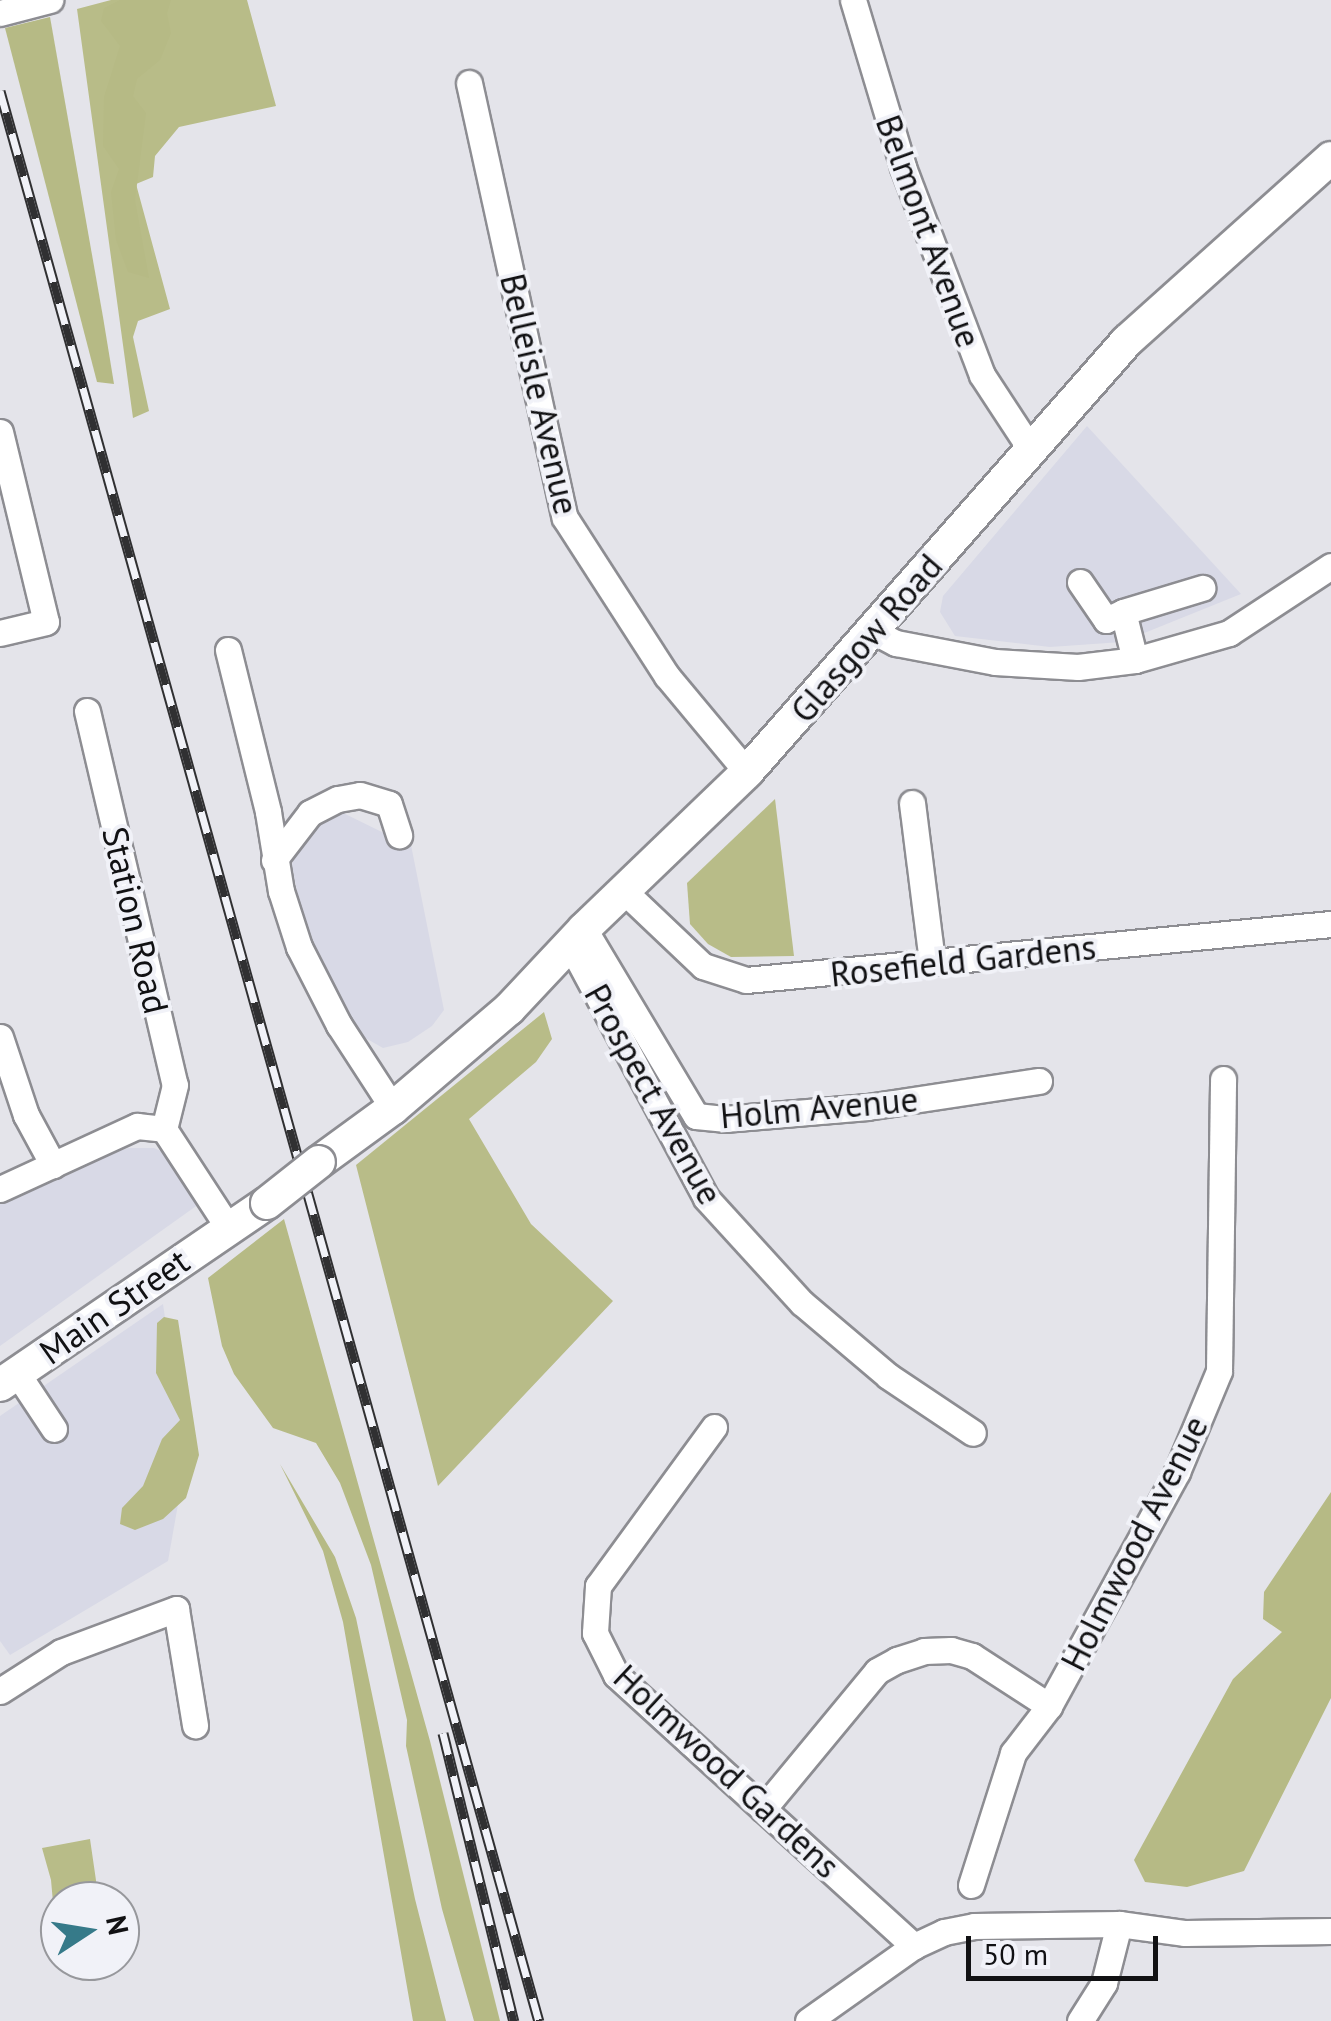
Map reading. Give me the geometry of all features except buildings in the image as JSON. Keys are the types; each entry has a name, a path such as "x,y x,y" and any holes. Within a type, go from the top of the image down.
{"main road":[{"name":"Glasgow Road","path":"392,1108 510,1009 577,936 626,893 747,772 1126,341 1331,158"},
{"name":"Main Street","path":"9,1379 267,1203 392,1108"}],"street":[{"path":"0,13 50,0"},
{"name":"Belmont Avenue","path":"853,0 903,167 982,375 1031,450"},
{"name":"Belleisle Avenue","path":"469,83 564,518 667,676 747,772"},
{"path":"0,432 46,622 0,634"},
{"path":"873,630 896,643 995,662 1078,666 1135,660 1229,633 1331,566"},
{"path":"1080,582 1106,620 1202,588"},
{"path":"1123,612 1135,660"},
{"path":"228,650 268,812 274,860 299,947 339,1025 392,1108"},
{"name":"Station Road","path":"87,711 175,1085 164,1129"},
{"path":"274,860 310,813 338,799 375,796 389,804 399,835"},
{"path":"912,803 932,962"},
{"name":"Rosefield Gardens","path":"626,893 703,966 746,980 1331,924"},
{"name":"Holm Avenue","path":"577,936 696,1116 724,1119 867,1107 1040,1082"},
{"name":"Prospect Avenue","path":"577,936 706,1198 802,1303 888,1376 973,1433"},
{"path":"0,1036 26,1115 53,1165"},
{"name":"Holmwood Avenue","path":"971,1885 1013,1753 1049,1706 1177,1472 1219,1371 1223,1079"},
{"path":"0,1189 136,1126 164,1129 228,1227"},
{"path":"9,1379 54,1429"},
{"name":"Holmwood Gardens","path":"714,1427 598,1586 595,1633 616,1675 914,1946"},
{"path":"0,1691 60,1652 176,1609 195,1726"},
{"name":"Holmwood Avenue","path":"764,1808 878,1671 897,1660 924,1651 962,1653 1049,1706"},
{"path":"1080,2021 1104,1983 1119,1924"},
{"path":"808,2021 914,1946 944,1932 974,1926 1119,1924 1185,1933 1331,1931"}],"shaded area":[{"path":"1087,426 1241,594 1122,642 1050,647 955,636 940,612 943,596"},
{"path":"331,807 390,836 409,835 444,1010 432,1026 408,1042 383,1048 360,1035 317,958 301,912 292,865 298,839"},
{"path":"128,1148 154,1148 167,1154 199,1204 0,1346 0,1192"},
{"path":"163,1304 186,1459 168,1561 10,1655 0,1641 0,1416"}],"green space":[{"path":"111,0 247,0 276,106 179,127 155,156 153,177 136,184 170,309 138,321 133,337 149,411 133,418 77,9"},
{"path":"120,0 171,0 167,13 171,33 160,60 137,79 133,96 146,113 135,200 149,278 128,272 116,240 111,192 119,169 103,146 104,97 120,46 101,21 104,8"},
{"path":"50,17 114,384 97,382 5,28"},
{"path":"775,799 794,956 731,957 708,944 690,924 687,883"},
{"path":"544,1012 552,1039 536,1062 469,1119 531,1224 613,1301 438,1486 356,1165"},
{"path":"284,1219 430,1741 500,2021 474,2021 442,1909 406,1746 407,1720 371,1565 340,1483 316,1443 273,1428 234,1374 222,1346 208,1278"},
{"path":"164,1317 178,1320 199,1455 186,1498 163,1519 135,1530 120,1524 122,1508 143,1486 162,1439 180,1420 156,1373 157,1323"},
{"path":"280,1464 335,1557 356,1618 415,1899 446,2021 413,2021 343,1622 323,1551"},
{"path":"1331,1492 1331,1698 1244,1871 1187,1887 1145,1882 1134,1860 1233,1679 1282,1632 1263,1619 1264,1592"},
{"path":"90,1839 96,1881 51,1881 42,1848"}],"railway":[{"path":"0,91 539,2021"},
{"path":"443,1733 514,2021"}]}
